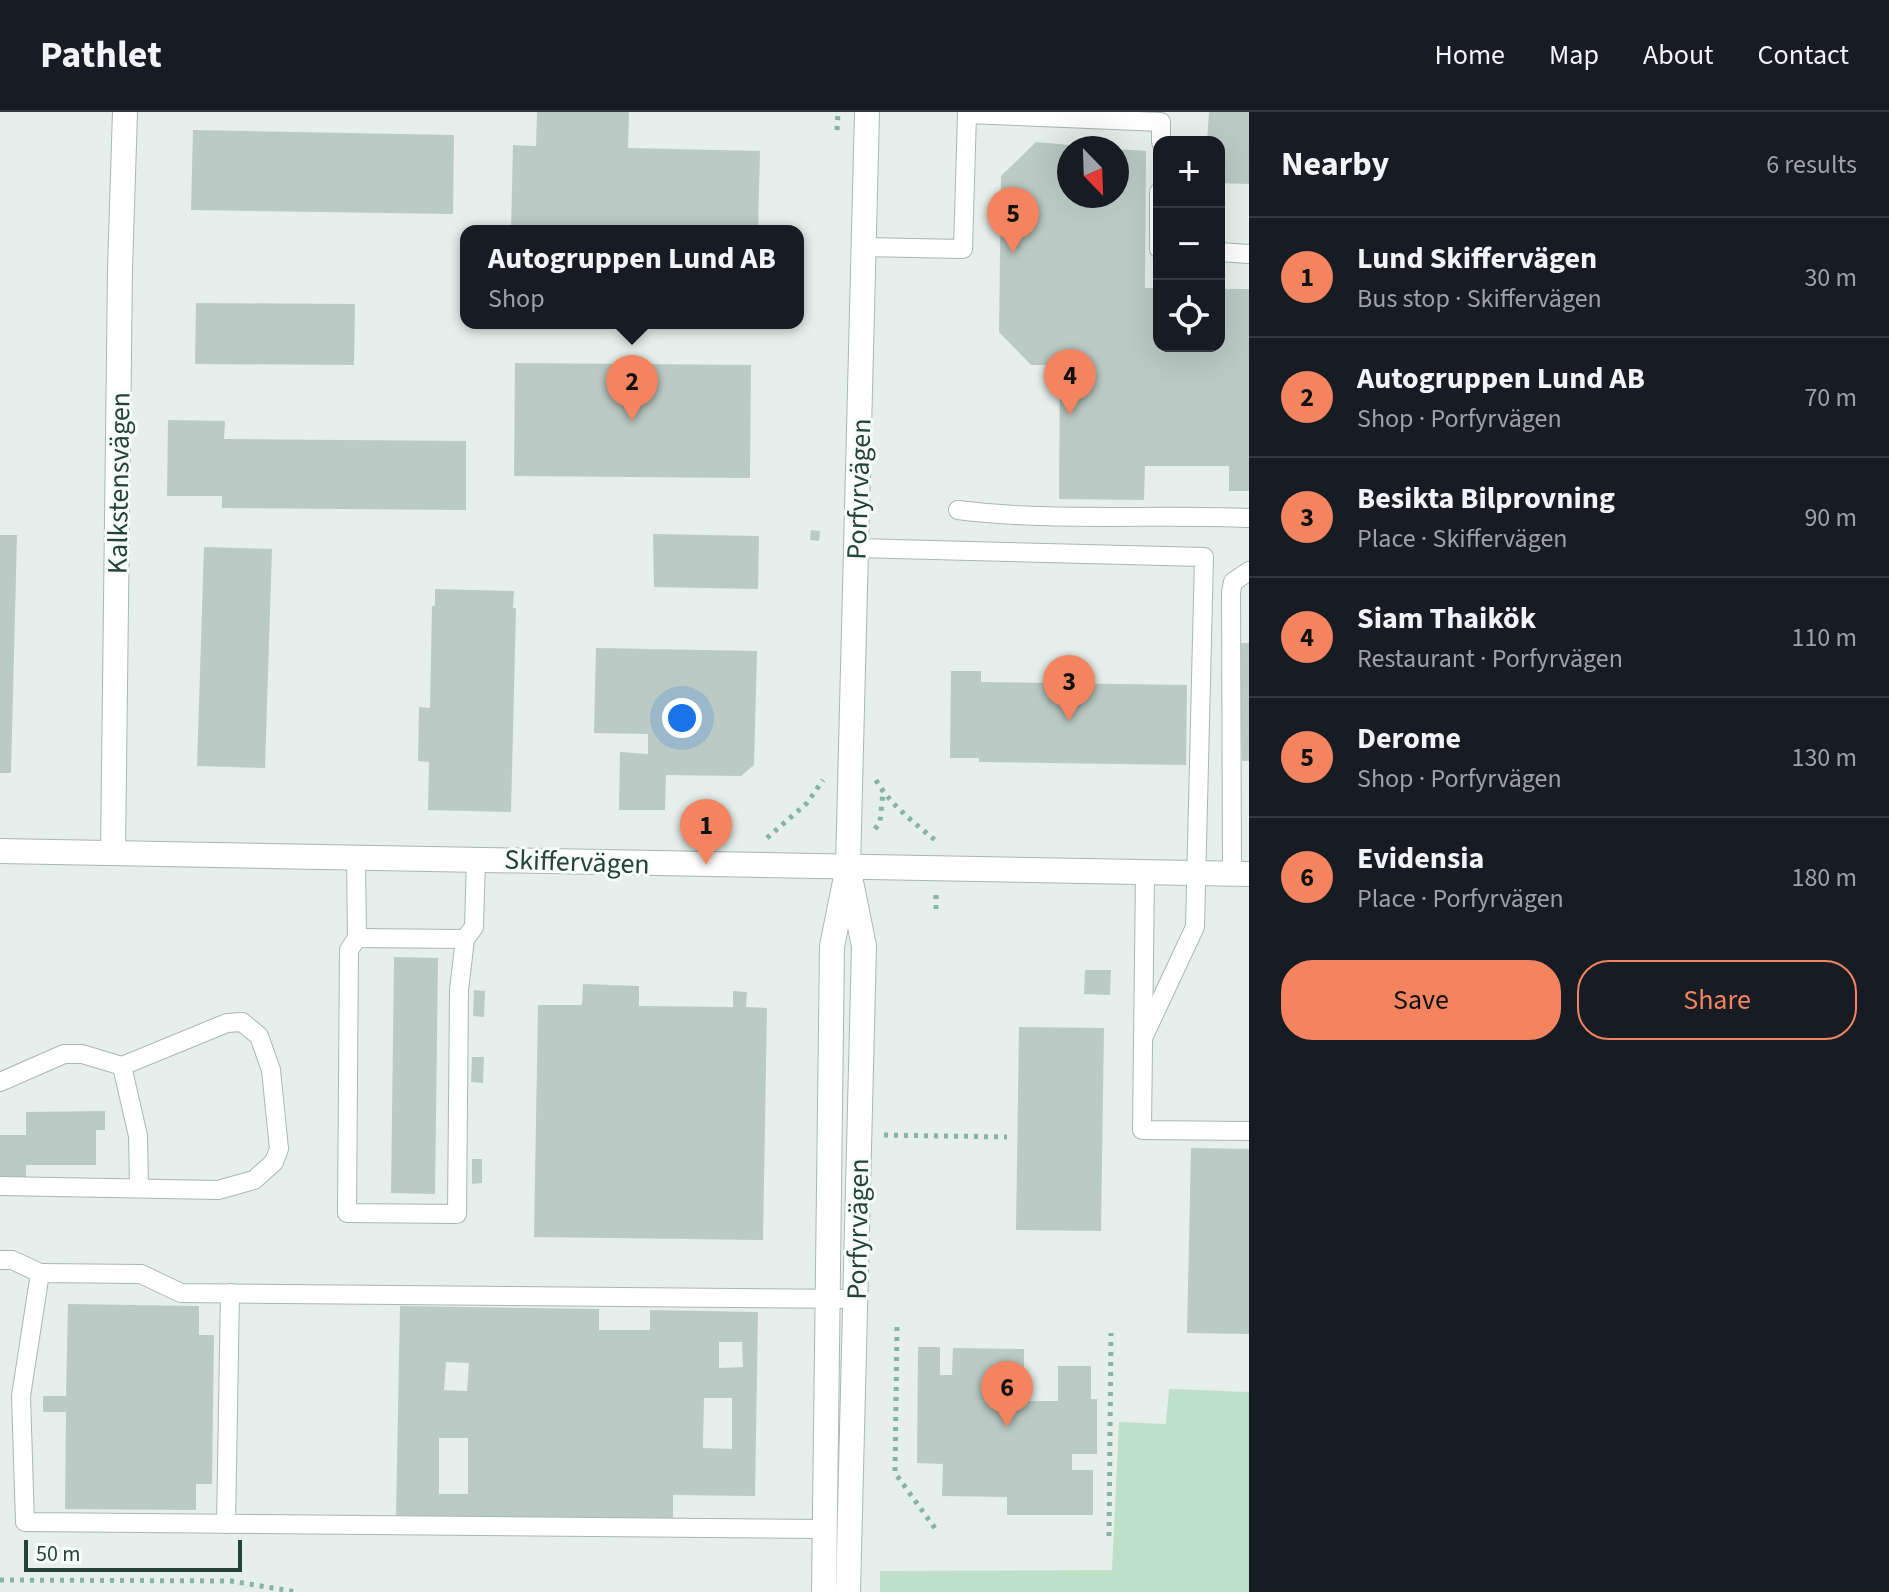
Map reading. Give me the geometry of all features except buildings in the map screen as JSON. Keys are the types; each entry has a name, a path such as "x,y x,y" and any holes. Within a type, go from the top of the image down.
{"street":[{"name":"Kalkstensvägen","path":"113,853 120,270 125,112"},
{"name":"Porfyrvägen","path":"824,1592 832,946 848,867 867,112"},
{"name":"Skiffervägen","path":"0,851 1240,874"},
{"name":"Porfyrvägen","path":"848,867 864,946 848,1592"}],"lane":[{"path":"864,247 963,249 967,114 1161,122 1161,136"},
{"path":"1225,252 1249,254"},
{"path":"958,510 1011,517 1172,515 1249,518"},
{"path":"856,548 1204,557 1195,927 1143,1038"},
{"path":"1240,874 1231,592 1233,582 1249,571"},
{"path":"356,857 357,938 349,950 347,1213 457,1214 459,990 465,939 474,927 476,859"},
{"path":"1145,872 1142,1130 1249,1131"},
{"path":"357,938 465,939"},
{"path":"0,1082 64,1054 82,1054 122,1066 227,1023 242,1022 259,1036 271,1070 279,1149 274,1162 254,1180 218,1190 0,1186"},
{"path":"122,1066 138,1136 139,1188"},
{"path":"0,1260 12,1260 40,1273 141,1274 181,1293 855,1299"},
{"path":"40,1273 21,1396 25,1522 825,1529"},
{"path":"226,1524 230,1293"}],"path":[{"path":"762,867 764,840 807,803 823,779 876,781"},
{"path":"883,792 938,842"},
{"path":"883,1135 1007,1137"},
{"path":"897,1327 895,1473 937,1531"},
{"path":"1109,1536 1111,1333"},
{"path":"0,1580 231,1581 297,1592"}],"green space":[{"path":"1169,1389 1249,1392 1249,1592 880,1592 880,1571 1112,1570 1119,1422 1166,1424"}],"place":[{"name":"Derome","path":"1013,253"},
{"name":"Siam Thaikök","path":"1070,415"},
{"name":"Autogruppen Lund AB","path":"632,421"},
{"name":"Besikta Bilprovning","path":"1069,721"},
{"name":"Lund Skiffervägen","path":"706,865"},
{"name":"Evidensia","path":"1007,1427"}]}
